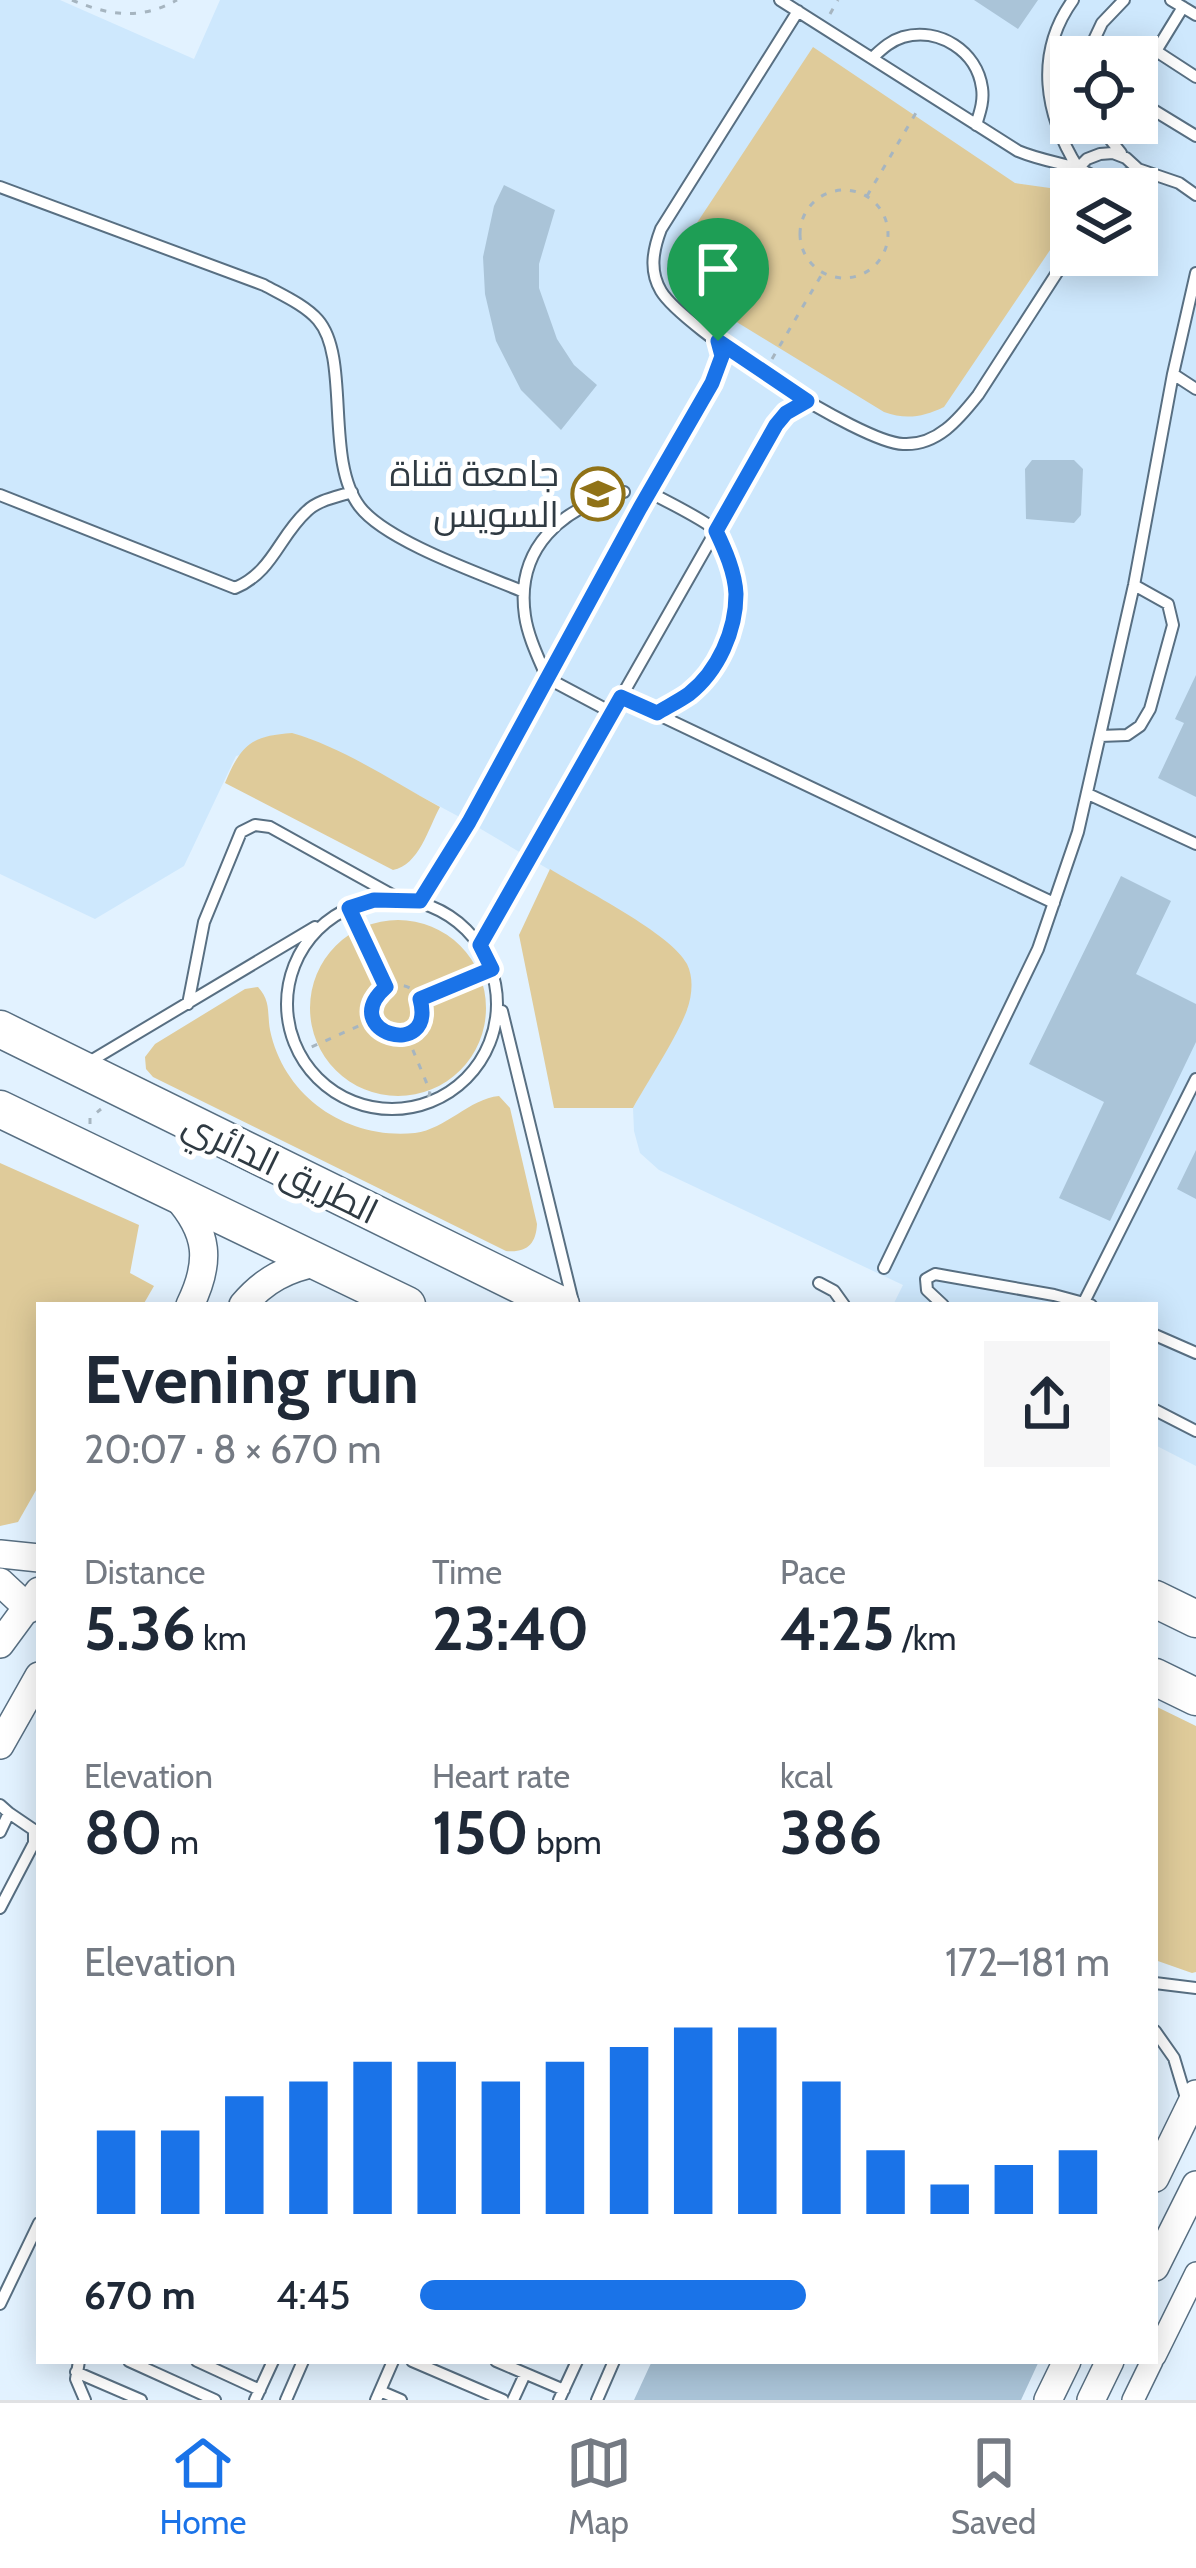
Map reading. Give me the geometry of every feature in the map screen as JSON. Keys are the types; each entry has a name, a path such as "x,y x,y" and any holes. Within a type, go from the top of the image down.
{"main road":[{"name":"الطريق الدائري","path":"0,1029 555,1302"},
{"name":"الطريق الدائري","path":"0,1109 400,1302"},
{"path":"1158,1600 1196,1619"},
{"path":"1158,1678 1196,1697"}],"street":[{"path":"176,1196 201,1234 205,1257 200,1302"},
{"path":"245,1302 268,1280 320,1262"},
{"path":"0,1554 36,1558"},
{"path":"0,1582 34,1600 0,1644"},
{"path":"0,1745 36,1686"},
{"path":"1158,2172 1193,2101"},
{"path":"1158,2258 1196,2185"},
{"path":"1158,2350 1196,2273"},
{"path":"1048,2400 1065,2364"},
{"path":"1091,2400 1109,2364"},
{"path":"1133,2400 1151,2364"}],"lane":[{"path":"780,0 1037,160 1078,167"},
{"path":"1073,0 1057,29 1048,83 1062,142 1078,167"},
{"path":"1096,36 1124,0"},
{"path":"1158,46 1177,3 1196,14"},
{"path":"798,11 661,229 653,249 653,272 676,308 807,401 871,437 904,445 926,442 962,415 1055,276"},
{"path":"872,58 905,36 945,39 962,50 982,84 976,125"},
{"path":"1158,52 1196,77"},
{"path":"1158,113 1196,136"},
{"path":"1113,144 1136,168"},
{"path":"1078,167 1100,154 1126,158"},
{"path":"1158,176 1196,195"},
{"path":"0,187 265,285 320,322 333,357 343,460 363,512 398,537 522,591"},
{"path":"884,1268 1038,949 1054,903 1088,794 1195,280"},
{"path":"420,901 469,822 718,371 722,356 718,341"},
{"path":"1173,374 1196,389"},
{"path":"480,945 776,425 807,401"},
{"path":"0,495 235,589 258,576 307,511 352,492"},
{"path":"611,712 547,678 526,623 522,591 531,558 548,533 569,513 595,499 624,492"},
{"path":"649,492 716,531 728,556 736,592 730,631 716,665 690,693 657,713"},
{"path":"1100,736 1127,735 1140,726 1150,709 1173,625 1168,604 1133,585"},
{"path":"621,697 1054,903"},
{"path":"1088,794 1196,844"},
{"path":"188,1004 204,922 241,832 255,825 270,827 399,899"},
{"path":"79,1068 349,908 374,900 420,901 461,924 480,945 492,969 573,1302"},
{"path":"334,916 302,950 287,993 288,1024 298,1053 316,1078 339,1096 367,1108 397,1111 427,1105 452,1093 488,1051 497,1025 498,997"},
{"path":"1089,1302 1196,1079"},
{"path":"940,1302 927,1290 926,1279 935,1274 1078,1302"},
{"path":"819,1283 842,1302"},
{"path":"1158,1336 1196,1353"},
{"path":"1158,1412 1196,1431"},
{"path":"0,1832 5,1809 34,1830 34,1843 0,1908"},
{"path":"1158,1983 1196,1988"},
{"path":"1158,2035 1193,2101"},
{"path":"0,2305 3,2287 36,2228"},
{"path":"136,2364 215,2400"},
{"path":"202,2364 257,2395 269,2364"},
{"path":"286,2400 302,2364"},
{"path":"392,2364 378,2396 401,2400"},
{"path":"419,2364 503,2400"},
{"path":"503,2364 562,2395 576,2364"},
{"path":"597,2400 613,2364"},
{"path":"86,2400 77,2386 78,2366 141,2400"},
{"path":"513,2400 525,2374"}],"path":[{"path":"73,0 107,14 128,16 178,0"},
{"path":"867,196 927,94"},
{"path":"839,190 867,196 878,205 889,234 879,262 853,278 823,273 804,253 800,239 806,212 814,201 839,190"},
{"path":"764,373 823,273"},
{"path":"349,908 386,987"},
{"path":"420,999 492,969"},
{"path":"406,986 420,999 421,1021 406,1034 384,1032 374,1020 373,1003 386,987 406,986"},
{"path":"298,1053 374,1020"},
{"path":"406,1034 430,1091 427,1105"}],"shaded area":[{"name":"جامعة قناة السويس","path":"0,0 60,0 194,59 220,0 1196,0 1196,1466 1158,1447 1158,1302 894,1302 903,1285 659,1170 640,1153 633,1108 688,1008 639,923 469,822 308,738 236,756 184,866 95,919 0,874"},
{"path":"813,47 1015,183 1050,188 1050,250 944,407 907,417 884,412 704,302 684,272 687,238"},
{"path":"292,733 349,756 440,807 410,861 393,870 225,783 249,745"},
{"path":"550,869 664,939 689,969 692,987 687,1010 633,1108 554,1108 519,935"},
{"path":"398,920 432,927 460,946 479,974 486,1008 479,1042 460,1070 432,1089 398,1096 364,1089 336,1070 317,1042 310,1008 317,974 336,946 364,927"},
{"path":"258,987 267,1002 277,1054 289,1075 304,1094 343,1121 390,1133 415,1133 499,1096 510,1108 537,1224 529,1246 506,1251 153,1077 146,1069 145,1057 155,1044 245,989"},
{"path":"0,1163 139,1225 130,1273 154,1286 145,1302 36,1302 36,1490 18,1522 0,1526"},
{"path":"1158,1707 1196,1726 1196,1972 1158,1961"}],"building":[{"path":"974,0 1038,0 1018,29"},
{"path":"504,185 555,210 539,264 539,288 557,339 574,365 597,385 561,430 521,390 496,341 485,294 483,257 494,206"},
{"path":"1032,460 1074,460 1083,469 1081,515 1074,523 1026,519 1025,469"},
{"path":"1196,675 1196,797 1158,778 1184,723 1175,719"},
{"path":"1121,876 1171,901 1136,974 1196,1004 1196,1042 1110,1221 1059,1198 1104,1102 1029,1064"},
{"path":"1196,1150 1196,1199 1177,1189"},
{"path":"651,2364 1038,2364 1021,2400 634,2400"}],"place":[{"name":"جامعة قناة السويس","path":"598,494"}],"route":[{"path":"718,341 807,401 776,425 716,531 728,556 736,592 730,631 716,665 690,693 657,713 621,697 480,945 492,969 420,999 421,1021 409,1033 384,1032 372,1011 376,996 386,987 349,908 374,900 420,901 469,822 712,383 722,356 718,341"}]}
